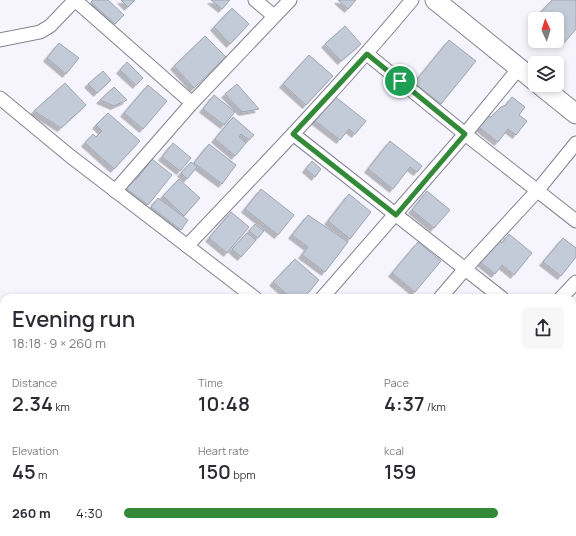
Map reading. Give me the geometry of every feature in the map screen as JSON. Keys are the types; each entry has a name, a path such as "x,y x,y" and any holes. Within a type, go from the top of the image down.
{"main road":[{"path":"435,0 528,75"},
{"path":"549,92 576,114"}],"street":[{"path":"0,40 40,32 50,26 75,0 192,103"},
{"path":"255,0 274,16"},
{"path":"115,191 192,103 290,0"},
{"path":"187,246 367,54 412,0"},
{"path":"367,54 465,134 576,220"},
{"path":"326,294 396,215 519,68"},
{"path":"0,98 70,156 250,294"},
{"path":"293,134 497,294"},
{"path":"443,294 537,191 576,143"},
{"path":"565,294 576,282"}],"building":[{"path":"93,0 108,0 124,15 115,24 91,2"},
{"path":"121,0 135,0 128,7"},
{"path":"211,0 230,0 222,9"},
{"path":"338,0 356,0 348,9"},
{"path":"552,0 576,0 576,29 564,43 564,12 541,12"},
{"path":"232,8 249,24 230,44 214,27"},
{"path":"345,26 361,44 341,61 325,44"},
{"path":"205,36 226,57 194,88 174,66"},
{"path":"449,40 476,61 441,104 414,83"},
{"path":"59,43 79,58 66,74 47,58"},
{"path":"309,55 333,76 306,105 283,84"},
{"path":"127,62 143,78 136,85 120,70"},
{"path":"103,71 111,80 97,93 88,84"},
{"path":"65,83 86,105 61,128 34,111"},
{"path":"237,84 259,109 242,112 225,94"},
{"path":"148,85 167,101 143,129 124,113"},
{"path":"114,87 127,100 114,106 100,100"},
{"path":"214,95 235,112 224,125 203,109"},
{"path":"333,95 366,121 355,134 349,129 340,140 314,120"},
{"path":"512,97 525,107 519,115 527,121 516,135 508,129 498,142 476,125 484,115 491,117 501,107 506,105"},
{"path":"108,113 140,141 114,169 85,143 93,134 96,137 102,131 96,125"},
{"path":"233,117 254,135 249,140 241,134 239,137 246,143 235,156 215,139"},
{"path":"390,141 422,166 417,172 410,167 393,189 368,169"},
{"path":"173,143 191,158 180,171 162,157"},
{"path":"209,144 236,165 222,184 194,163"},
{"path":"152,159 172,175 148,205 123,186 131,176 136,180"},
{"path":"312,161 321,169 315,177 306,169"},
{"path":"191,162 197,167 187,179 181,173"},
{"path":"179,179 200,198 184,216 163,196"},
{"path":"261,189 294,215 278,235 245,209"},
{"path":"427,191 450,210 434,228 412,210"},
{"path":"349,194 371,212 350,239 328,221"},
{"path":"158,198 188,220 181,230 151,207"},
{"path":"231,212 249,227 227,253 209,238"},
{"path":"308,215 348,242 325,272 302,255 308,247 292,235"},
{"path":"255,224 264,231 258,238 249,231"},
{"path":"247,233 256,240 241,257 232,249"},
{"path":"509,234 532,253 514,275 502,265 495,274 479,261 497,239 502,243"},
{"path":"563,238 576,248 576,257 561,276 543,262"},
{"path":"418,242 441,261 415,292 392,273"},
{"path":"295,259 319,280 307,294 286,294 273,282"}],"route":[{"path":"367,54 400,81 465,134 396,215 293,134 367,54"}]}
